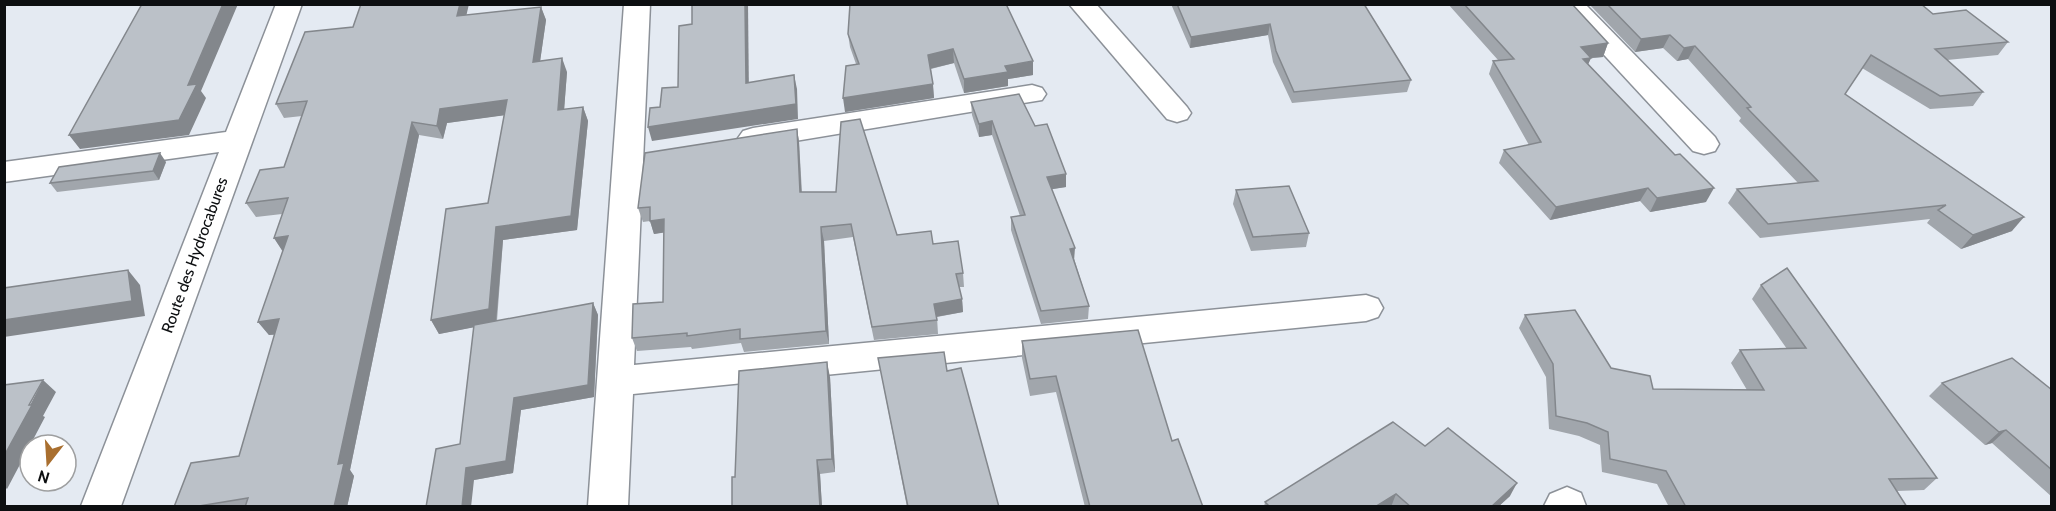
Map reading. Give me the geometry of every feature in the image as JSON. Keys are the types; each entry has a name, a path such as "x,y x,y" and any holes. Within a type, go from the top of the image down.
{"street":[{"name":"Route des Hydrocabures","path":"101,507 288,4"},
{"path":"608,507 616,381 641,155 637,4"},
{"path":"1082,4 1177,113"},
{"path":"1570,4 1704,144"},
{"path":"724,142 1032,94"},
{"path":"4,172 236,140"},
{"path":"616,381 1366,308"}],"building":[{"path":"142,4 223,4 188,85 197,84 179,120 69,135"},
{"path":"361,4 460,4 457,16 541,7 533,62 562,58 558,110 583,107 571,216 496,227 489,309 431,320 446,209 488,203 507,100 440,109 437,126 412,122 338,464 344,463 334,507 245,507 248,498 193,507 174,507 191,463 239,456 279,319 258,322 288,236 274,238 288,198 246,203 260,170 284,167 307,101 276,104 305,32 353,27"},
{"path":"692,4 745,4 746,83 794,75 796,104 648,127 650,108 660,107 662,88 678,87 679,26 692,24"},
{"path":"850,4 1006,4 1033,61 1005,66 1008,72 964,79 953,49 928,55 933,84 843,98 846,66 859,64 848,34"},
{"path":"1177,4 1364,4 1411,80 1294,92 1276,51 1270,24 1191,37"},
{"path":"1464,4 1572,4 1608,43 1581,47 1591,58 1583,59 1675,155 1680,154 1714,188 1657,198 1648,188 1556,207 1504,150 1541,142 1493,61 1514,59"},
{"path":"1607,4 1921,4 1933,14 1966,10 2008,42 1935,49 1983,92 1940,96 1871,55 1845,94 2024,217 1973,235 1938,210 1946,205 1768,224 1737,189 1818,181 1747,108 1751,107 1695,46 1684,48 1670,35 1641,39"},
{"path":"1019,94 1035,126 1047,124 1066,174 1047,177 1075,248 1070,249 1089,306 1041,311 1011,217 1025,215 992,121 979,124 971,102"},
{"path":"860,119 897,235 931,231 933,244 958,241 963,273 956,274 962,299 934,304 937,320 872,327 851,224 821,227 826,331 740,339 740,329 687,336 687,333 632,338 633,304 663,302 664,219 650,221 650,207 638,208 645,153 797,129 800,192 836,192 841,122"},
{"path":"160,153 153,171 50,183 59,167"},
{"path":"1289,186 1309,233 1253,237 1236,190"},
{"path":"1787,268 1937,478 1889,479 1907,507 1686,507 1666,471 1610,459 1608,432 1587,423 1556,416 1553,364 1525,315 1575,310 1611,368 1650,376 1653,389 1764,390 1740,350 1806,348 1761,285"},
{"path":"128,270 132,301 4,320 4,288"},
{"path":"593,303 588,385 514,398 506,461 466,468 462,507 426,507 436,449 460,444 474,325"},
{"path":"1138,330 1172,441 1178,439 1203,507 1090,507 1056,376 1030,379 1022,341"},
{"path":"944,352 947,371 961,368 999,507 908,507 878,358"},
{"path":"2012,358 2052,390 2052,470 2006,430 1999,432 1942,383"},
{"path":"827,362 832,459 817,460 820,507 732,507 739,371"},
{"path":"43,380 29,405 32,405 4,456 4,385"},
{"path":"1393,422 1425,446 1448,428 1517,483 1491,507 1411,507 1396,494 1375,507 1270,507 1265,502"}]}
